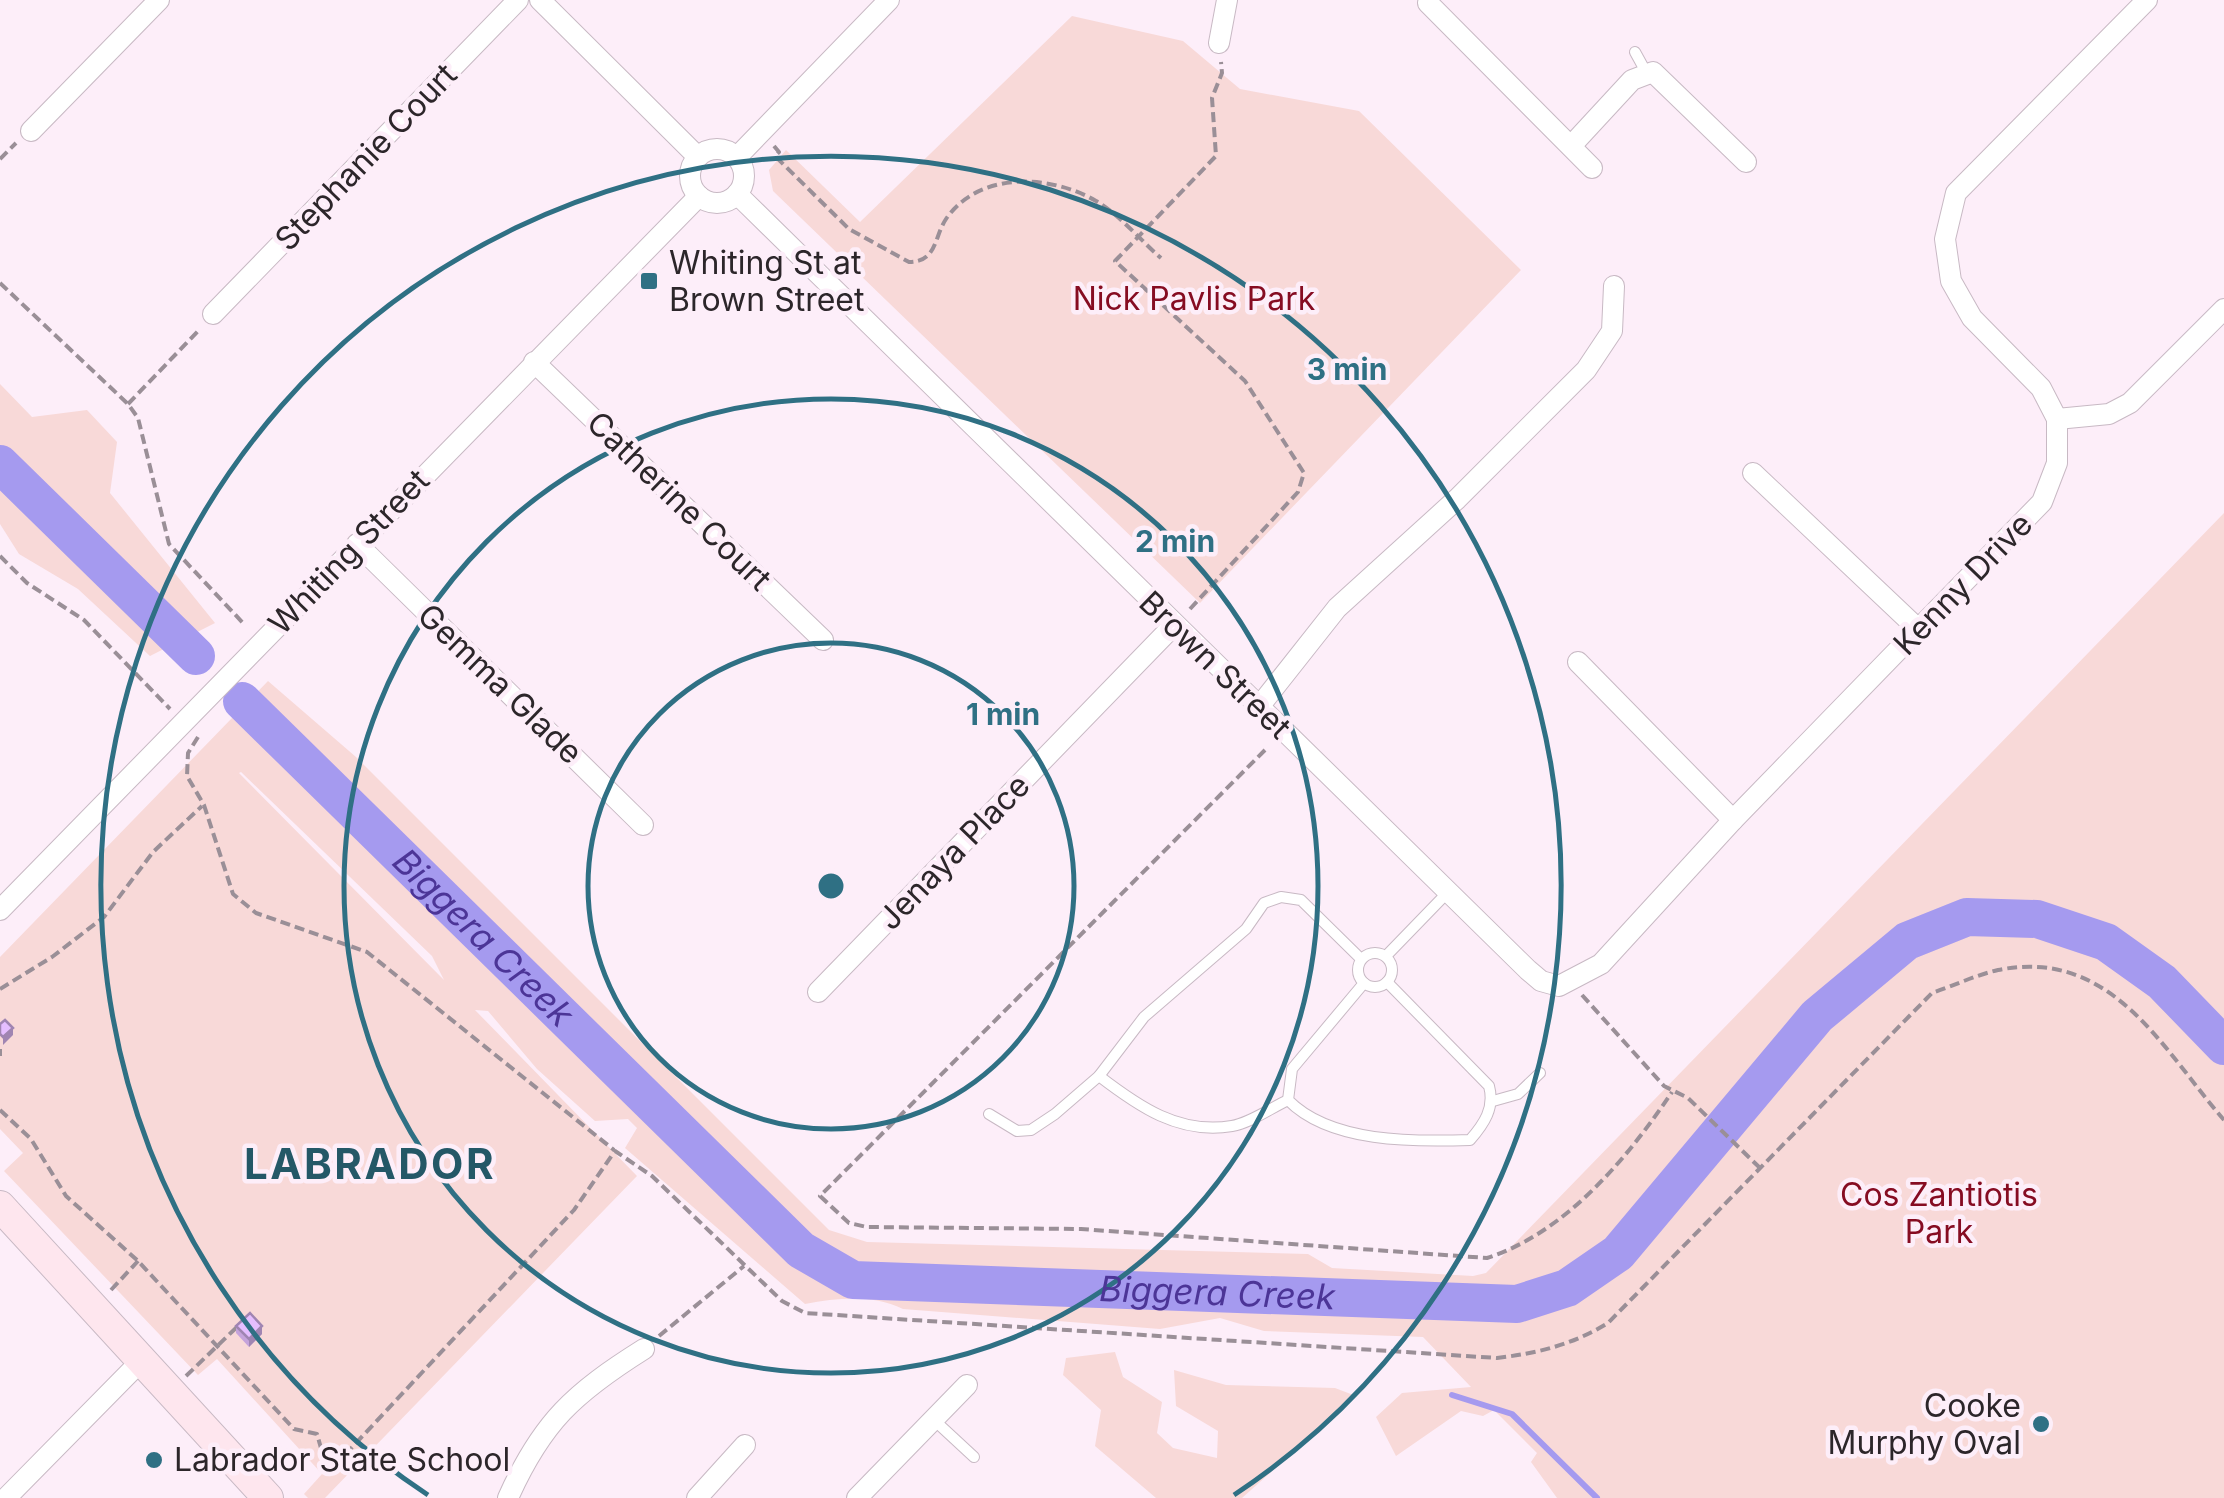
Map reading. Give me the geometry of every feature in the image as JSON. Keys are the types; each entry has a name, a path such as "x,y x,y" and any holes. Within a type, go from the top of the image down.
{"main road":[{"path":"0,1206 268,1498"}],"street":[{"path":"31,131 159,0"},
{"name":"Stephanie Court","path":"213,314 518,0"},
{"path":"540,0 698,157"},
{"path":"737,157 889,0"},
{"path":"1219,43 1227,0"},
{"path":"2146,0 1956,193 1948,224 1949,267 1972,318 2041,388 2057,418 2109,414 2130,403 2224,309"},
{"path":"1424,1 1592,168"},
{"path":"1571,146 1632,80 1646,72 1660,78 1746,162"},
{"path":"718,148 737,157 744,180 737,194 718,203 699,196 691,181 698,157 718,148"},
{"name":"Brown Street","path":"737,194 1541,981 1559,986 1575,982"},
{"name":"Whiting Street","path":"0,910 699,196"},
{"path":"1258,708 1336,608 1457,499 1586,370 1612,330 1614,286"},
{"name":"Catherine Court","path":"534,362 823,640"},
{"name":"Kenny Drive","path":"1575,982 1600,964 1733,820 2042,502 2058,462 2057,418"},
{"path":"1754,473 1918,629"},
{"name":"Gemma Glade","path":"357,544 644,825"},
{"name":"Jenaya Place","path":"818,992 1174,625"},
{"path":"1578,662 1733,820"},
{"path":"508,1498 528,1454 553,1418 644,1349"},
{"path":"6,1498 141,1361"},
{"path":"858,1498 967,1384"},
{"path":"697,1498 745,1446"}],"lane":[{"path":"1635,52 1646,72"},
{"path":"1386,956 1449,891"},
{"path":"989,1114 1018,1131 1032,1130 1098,1076 1144,1017 1246,928 1264,902 1280,898 1301,900 1362,959"},
{"path":"1374,952 1386,956 1392,970 1387,982 1376,987 1364,983 1358,972 1362,959 1374,952"},
{"path":"1288,1100 1299,1111 1322,1121 1396,1142 1470,1140 1482,1126 1493,1100 1489,1086 1387,982"},
{"path":"1288,1100 1292,1069 1364,983"},
{"path":"1493,1100 1518,1094 1540,1073"},
{"path":"1098,1076 1144,1111 1193,1127 1234,1126 1288,1100"},
{"path":"933,1419 974,1457"}],"path":[{"path":"1174,625 1298,492 1304,473 1244,381 1115,260 1118,252 1216,156 1212,98 1222,73 1219,43"},
{"path":"761,131 779,152 774,156 848,229 909,262 920,262 934,250 945,221 957,206 994,184 1010,182 1086,196 1161,258"},
{"path":"0,283 128,404 138,418 169,544 244,623"},
{"path":"128,404 213,314"},
{"path":"0,556 27,583 84,620 170,709"},
{"path":"195,733 200,738 188,753 188,776 204,805 233,894 256,913 367,952 652,1176 745,1266 794,1307 845,1318 1497,1358 1567,1344 1608,1323 1932,993 2000,970 2058,971 2116,993 2160,1036 2189,1080 2224,1120"},
{"path":"1265,750 820,1196 849,1224 867,1228 1081,1228 1487,1258 1522,1247 1556,1223 1644,1133 1672,1092"},
{"path":"0,989 52,957 104,917 153,852 204,805"},
{"path":"1575,982 1586,1004 1672,1092 1688,1098 1759,1167"},
{"path":"0,1110 31,1139 66,1196 138,1261 294,1429 316,1434 328,1473 574,1210 616,1151"},
{"path":"123,1304 110,1289 138,1261"},
{"path":"644,1349 745,1266"},
{"path":"183,1379 246,1318"}],"green space":[{"name":"Nick Pavlis Park","path":"1072,16 1183,41 1240,89 1359,111 1521,270 1200,603 773,191 769,170 786,150 860,222"},
{"path":"0,384 32,417 87,410 117,442 110,493 215,623 150,656 78,589 19,554 0,524"},
{"name":"Cos Zantiotis Park","path":"2224,513 2224,1498 1557,1498 1531,1462 1537,1453 1494,1410 1483,1416 1461,1411 1396,1456 1376,1417 1402,1393 1471,1387 1423,1337 1264,1331 1220,1318 1160,1329 903,1309 867,1299 805,1304 625,1148 637,1128 628,1119 595,1121 537,1069 488,1011 475,1010 637,1176 325,1498 308,1498 304,1494 322,1474 217,1359 198,1375 4,1171 23,1153 0,1129 0,957 268,681 356,757 829,1230 867,1242 1308,1254 1332,1268 1473,1276 1486,1273","holes":["241,772 432,956 444,980 239,773"]},
{"path":"1115,1352 1123,1377 1162,1402 1157,1433 1173,1448 1217,1458 1218,1431 1176,1406 1174,1370 1226,1385 1335,1388 1356,1396 1242,1498 1156,1498 1095,1446 1101,1410 1063,1375 1066,1358"}],"building":[{"path":"5,1020 13,1028 3,1037 0,1024"},
{"path":"250,1313 262,1326 249,1339 236,1326"}],"waterway":[{"name":"Biggera Creek","path":"0,464 196,656"},
{"name":"Biggera Creek","path":"242,701 801,1250 853,1280 1517,1304 1567,1288 1618,1253 1817,1016 1907,941 1967,917 2037,919 2106,942 2162,982 2224,1046"},
{"path":"1452,1395 1512,1414 1597,1498"}],"place":[{"name":"Whiting St at Brown Street","path":"649,281"},
{"name":"Cooke Murphy Oval","path":"2041,1424"},
{"name":"Labrador State School","path":"154,1460"}],"district":[{"name":"LABRADOR","path":"370,1164"}]}
